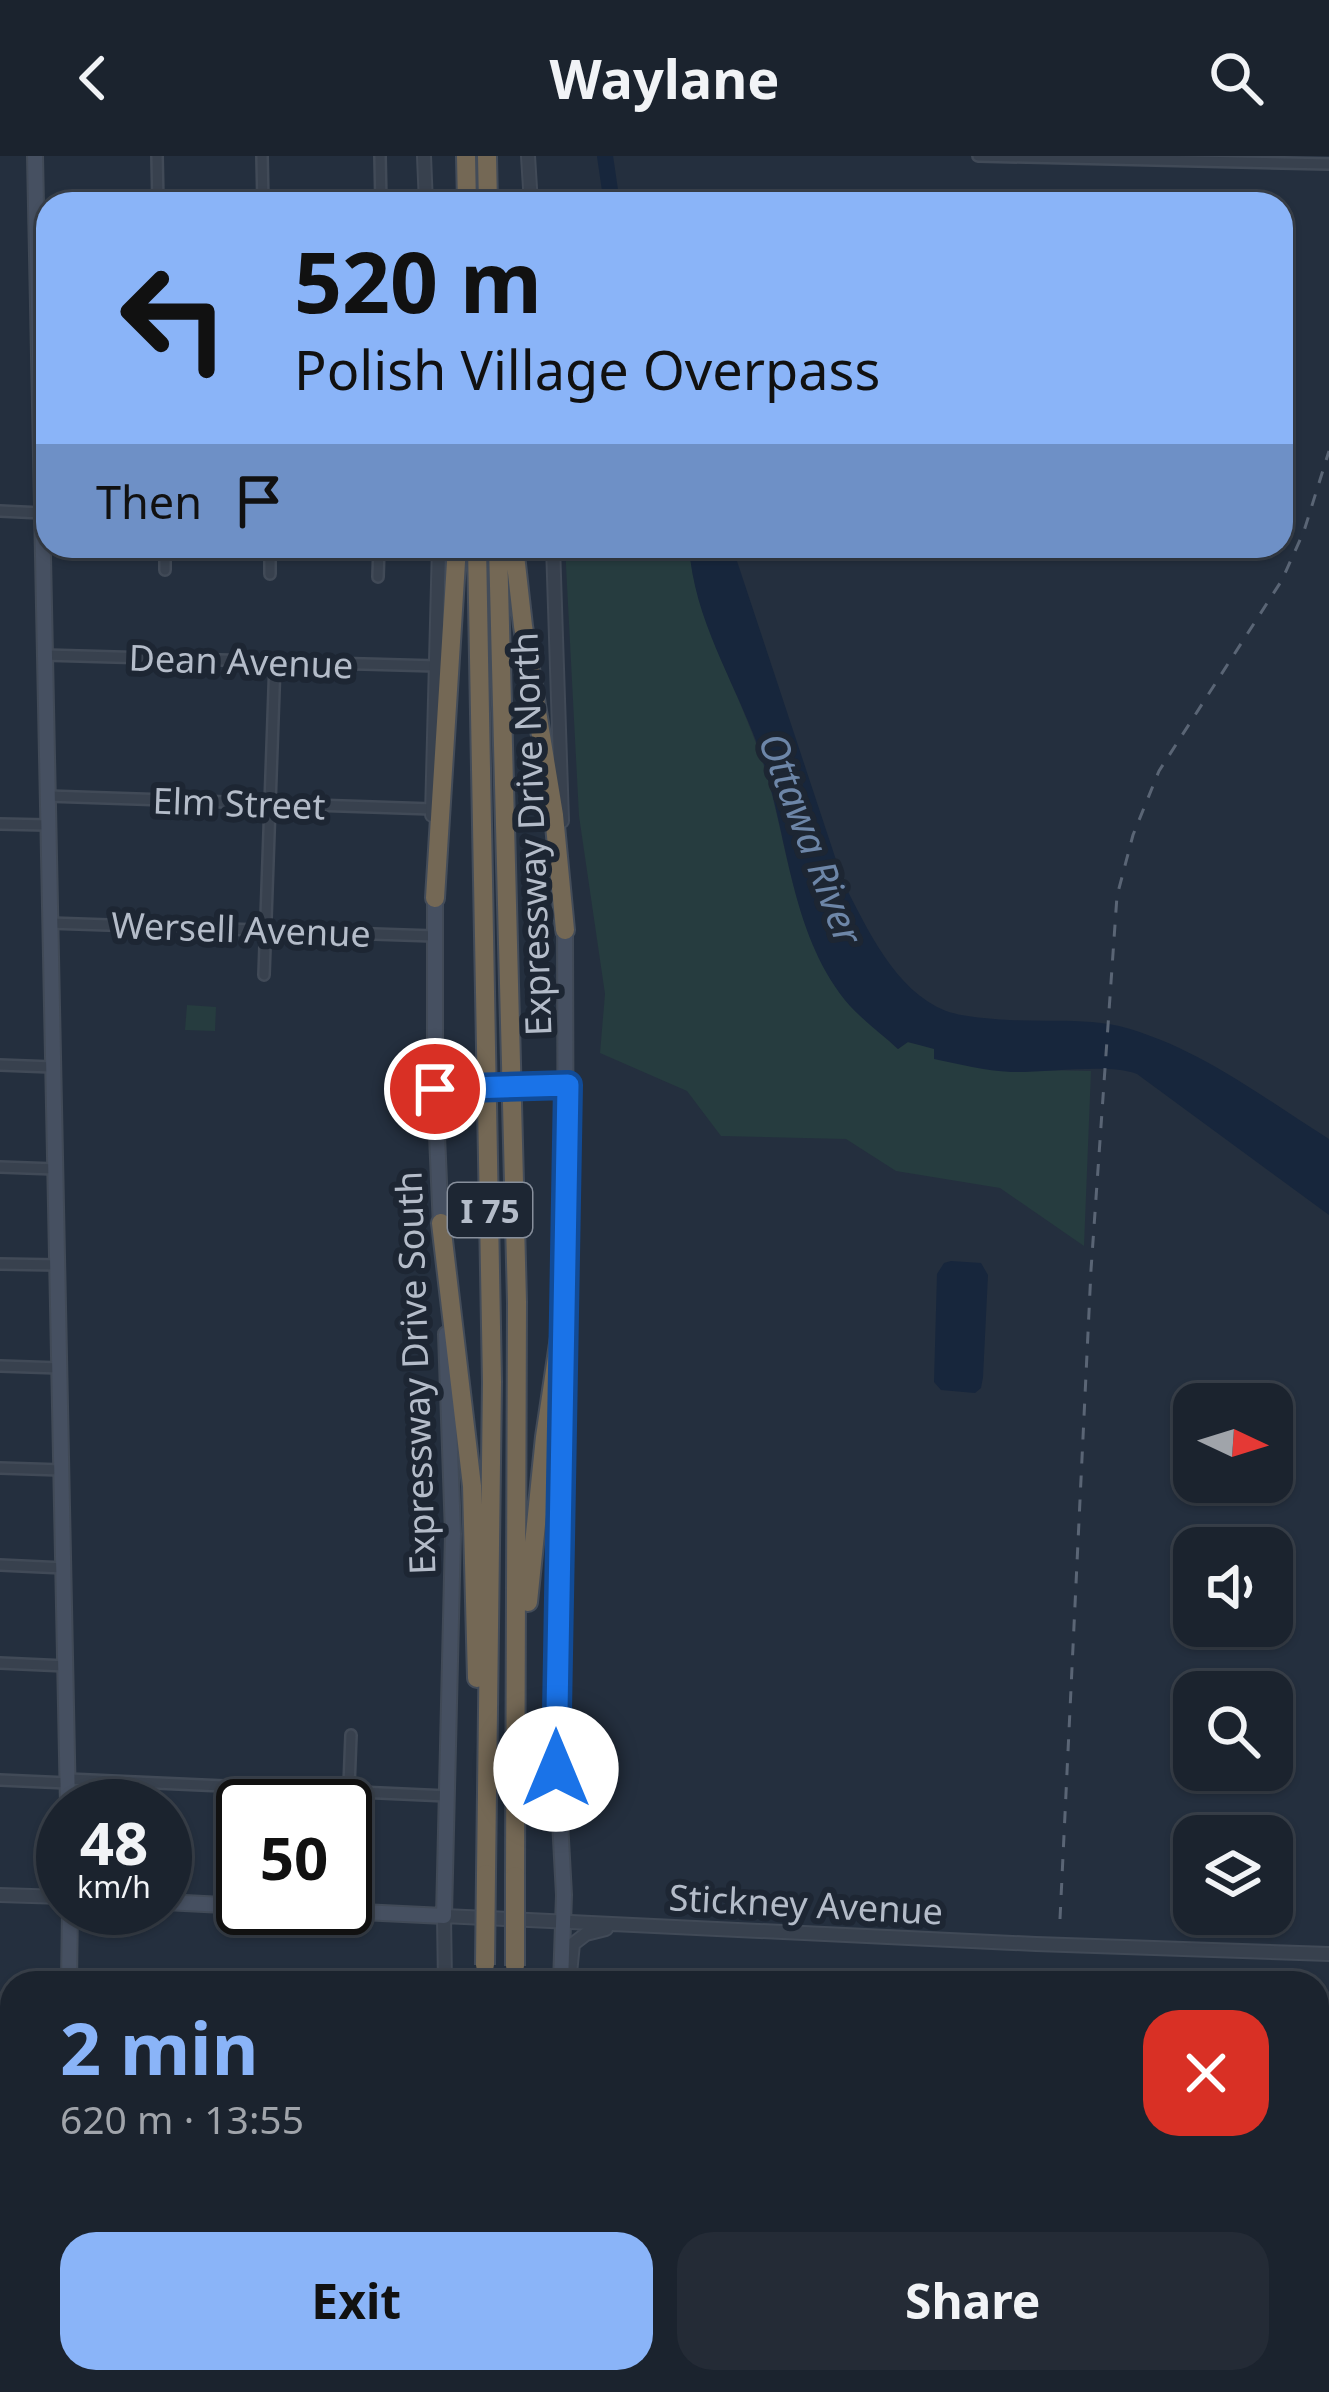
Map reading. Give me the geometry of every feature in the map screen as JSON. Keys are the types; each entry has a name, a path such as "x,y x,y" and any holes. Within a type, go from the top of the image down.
{"highway":[{"path":"466,156 467,192"},
{"path":"487,156 488,192"},
{"path":"434,898 456,558"},
{"name":"I 75","path":"477,558 492,1382 485,1971"},
{"name":"I 75","path":"498,558 517,1302 515,1971"},
{"path":"515,558 552,796 565,930"},
{"path":"441,1223 472,1486 486,1874"},
{"path":"517,1702 542,1460 566,1297"}],"main road":[{"path":"35,156 37,192"},
{"path":"43,558 68,1779"},
{"name":"Expressway Drive South","path":"434,898 435,1089 452,1513 444,1916"},
{"name":"Expressway Drive North","path":"564,1971 556,1747 566,1297 565,930"},
{"name":"Stickney Avenue","path":"372,1912 444,1916"},
{"path":"69,1971 70,1935"}],"street":[{"path":"157,156 158,192"},
{"path":"262,156 263,192"},
{"path":"380,156 381,192"},
{"path":"424,156 426,192"},
{"path":"528,156 530,192"},
{"path":"978,157 1329,164"},
{"path":"0,511 36,513"},
{"path":"165,558 165,570"},
{"path":"270,558 270,574"},
{"path":"378,577 379,558"},
{"name":"Expressway Drive South","path":"434,898 439,558"},
{"name":"Expressway Drive North","path":"553,558 565,930"},
{"name":"Dean Avenue","path":"44,656 437,666"},
{"path":"264,975 275,662"},
{"name":"Elm Street","path":"46,796 432,808"},
{"path":"0,824 47,825"},
{"name":"Wersell Avenue","path":"49,923 434,936"},
{"path":"0,1065 52,1066"},
{"path":"435,1089 568,1085"},
{"path":"0,1167 55,1169"},
{"path":"0,1264 58,1265"},
{"path":"0,1366 60,1368"},
{"path":"0,1468 62,1470"},
{"path":"0,1565 64,1568"},
{"path":"0,1663 66,1666"},
{"path":"349,1779 350,1735"},
{"path":"0,1780 36,1781"},
{"path":"372,1792 447,1796"},
{"path":"0,1894 36,1896"},
{"name":"Expressway Drive South","path":"444,1916 445,1971"},
{"name":"Stickney Avenue","path":"444,1916 1329,1954"},
{"path":"567,1971 578,1940 625,1925"}],"green space":[{"path":"566,558 691,558 707,623 768,779 802,914 830,977 855,1011 898,1049 907,1042 1041,1070 1091,1071 1084,1246 1000,1188 896,1171 846,1139 721,1136 687,1091 600,1053 605,994 579,816"},
{"path":"187,1005 216,1007 215,1031 185,1030"}],"water":[{"path":"690,558 736,558 844,884 897,974 928,1002 953,1013 1119,1026 1202,1059 1329,1139 1329,1215 1137,1074 1094,1069 1001,1071 934,1059 934,1049 908,1042 898,1049 850,1006 830,978 802,915 758,746 706,624"},
{"path":"951,1261 981,1263 988,1275 983,1377 975,1393 941,1390 934,1382 937,1274"}],"waterway":[{"name":"Ottawa River","path":"605,156 610,192"}],"railway":[{"path":"1293,556 1329,451"},
{"path":"1060,1919 1091,1270 1117,896 1133,835 1159,771 1292,558"}],"route":[{"path":"435,1089 568,1085 556,1769"}]}
